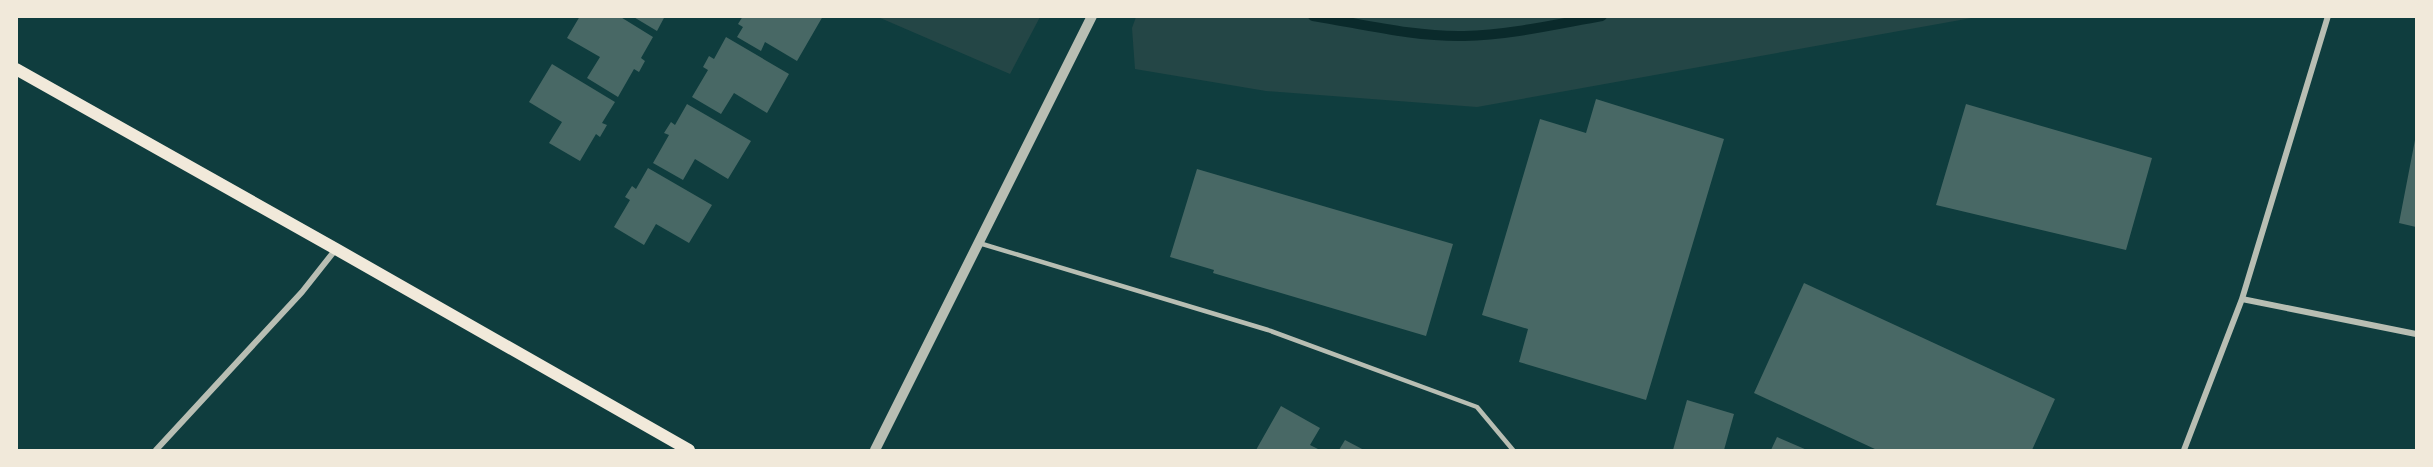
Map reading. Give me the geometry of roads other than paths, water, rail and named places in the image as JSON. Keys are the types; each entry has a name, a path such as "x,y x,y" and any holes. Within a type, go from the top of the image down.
{"main road":[{"path":"16,69 688,450"}],"street":[{"path":"875,450 1092,16"},
{"path":"2184,450 2242,299 2328,16"},
{"path":"156,450 302,292 336,249"},
{"path":"2242,299 2416,334"}],"lane":[{"path":"979,243 1268,330 1477,407 1513,450"}],"waterway":[{"path":"1313,16 1445,36 1516,31 1602,16"}]}
